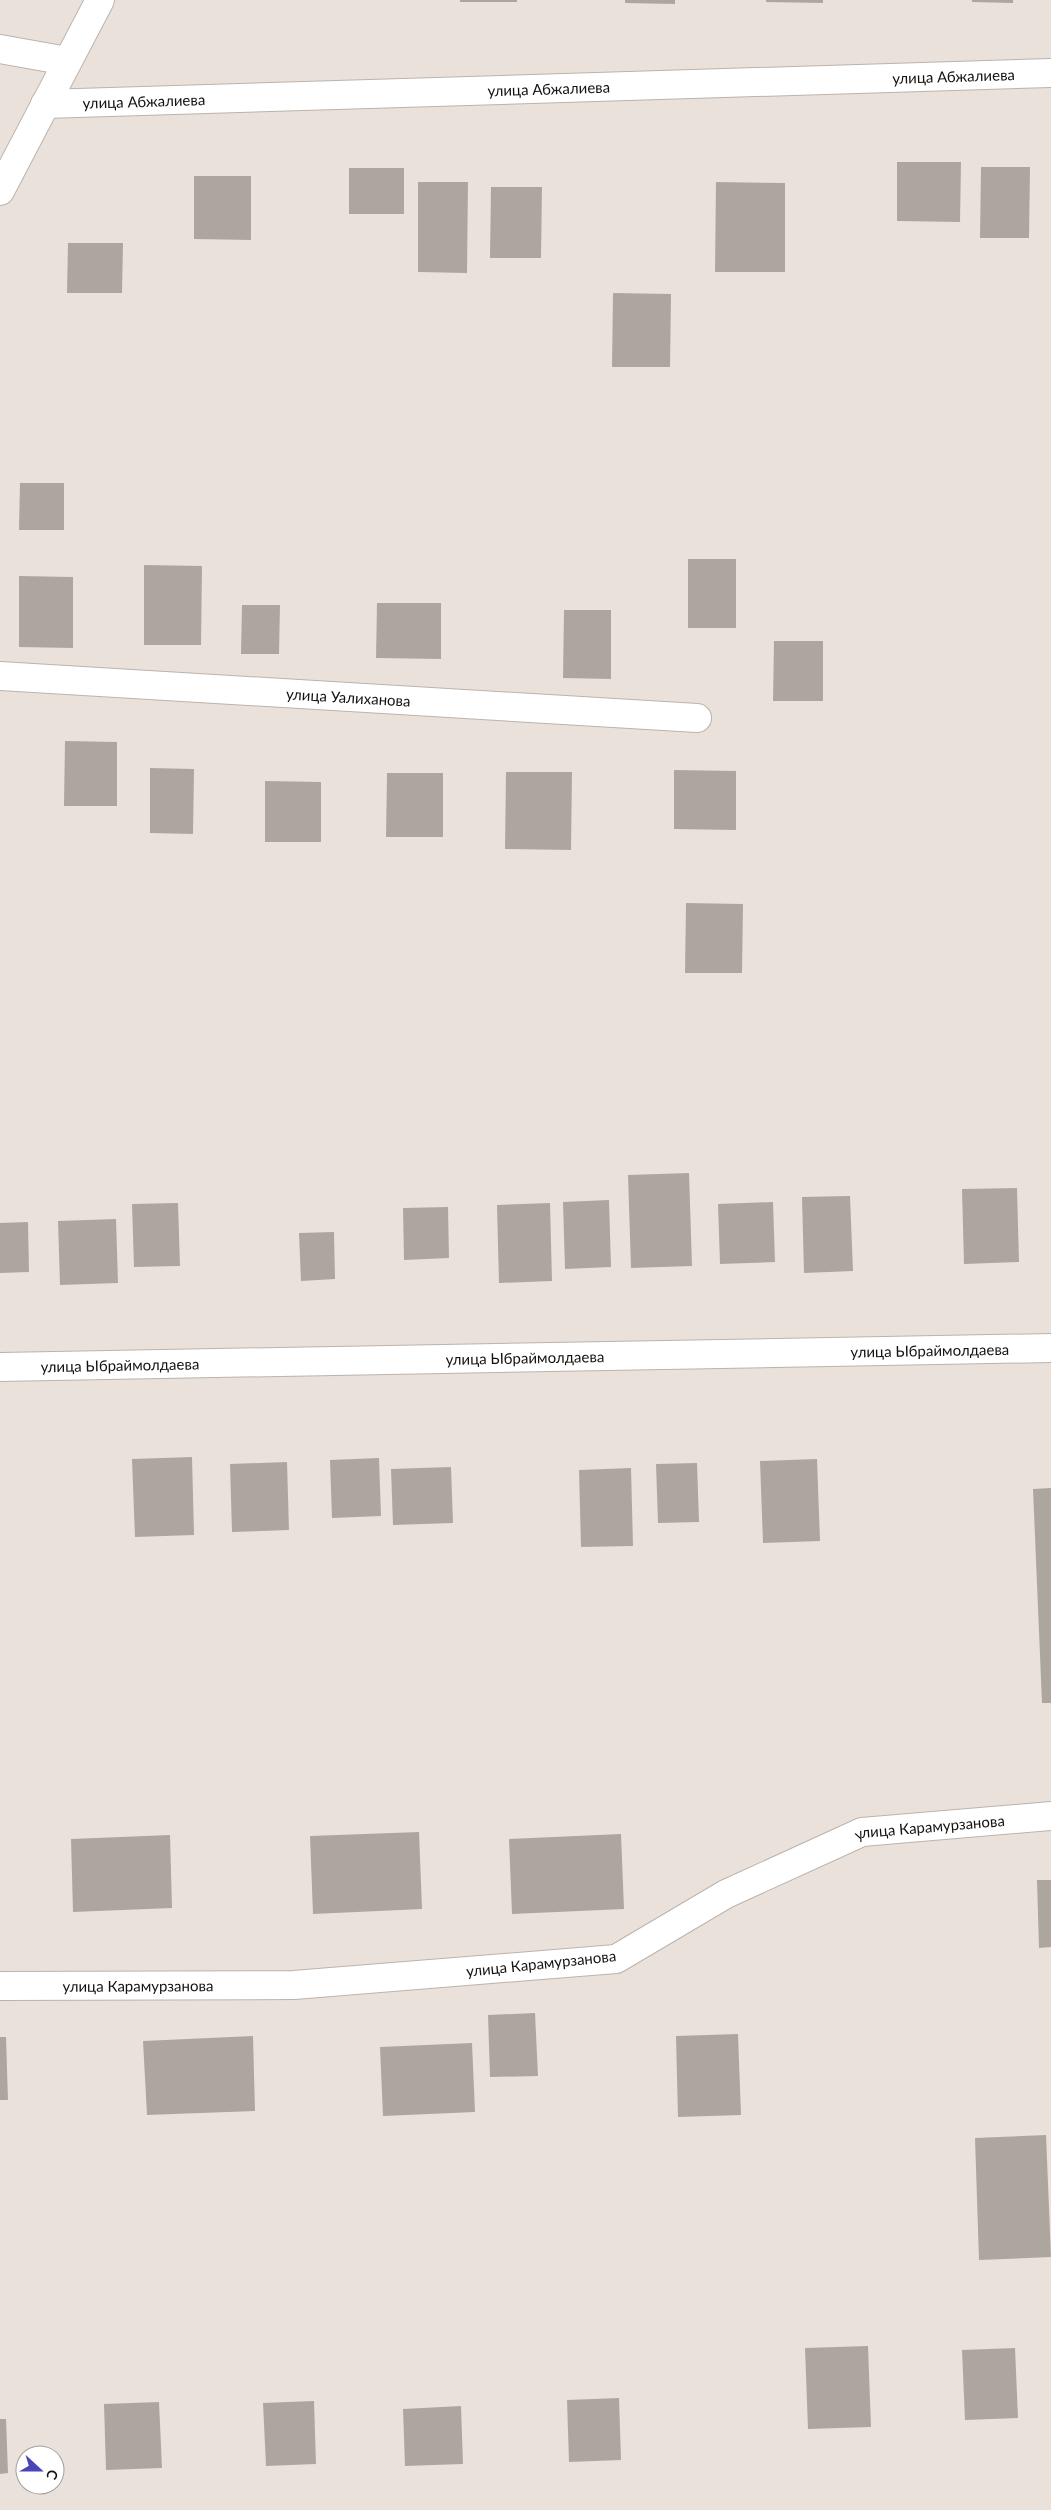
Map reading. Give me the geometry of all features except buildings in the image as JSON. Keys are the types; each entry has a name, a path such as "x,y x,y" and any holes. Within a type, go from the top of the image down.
{"street":[{"path":"0,191 100,0"},
{"path":"0,49 67,61"},
{"name":"улица Абжалиева","path":"45,104 1051,73"},
{"name":"улица Уалиханова","path":"0,676 697,718"},
{"name":"улица Ыбраймолдаева","path":"0,1367 1051,1348"},
{"name":"улица Карамурзанова","path":"0,1986 294,1985 616,1959 726,1894 862,1832 1051,1816"}]}
